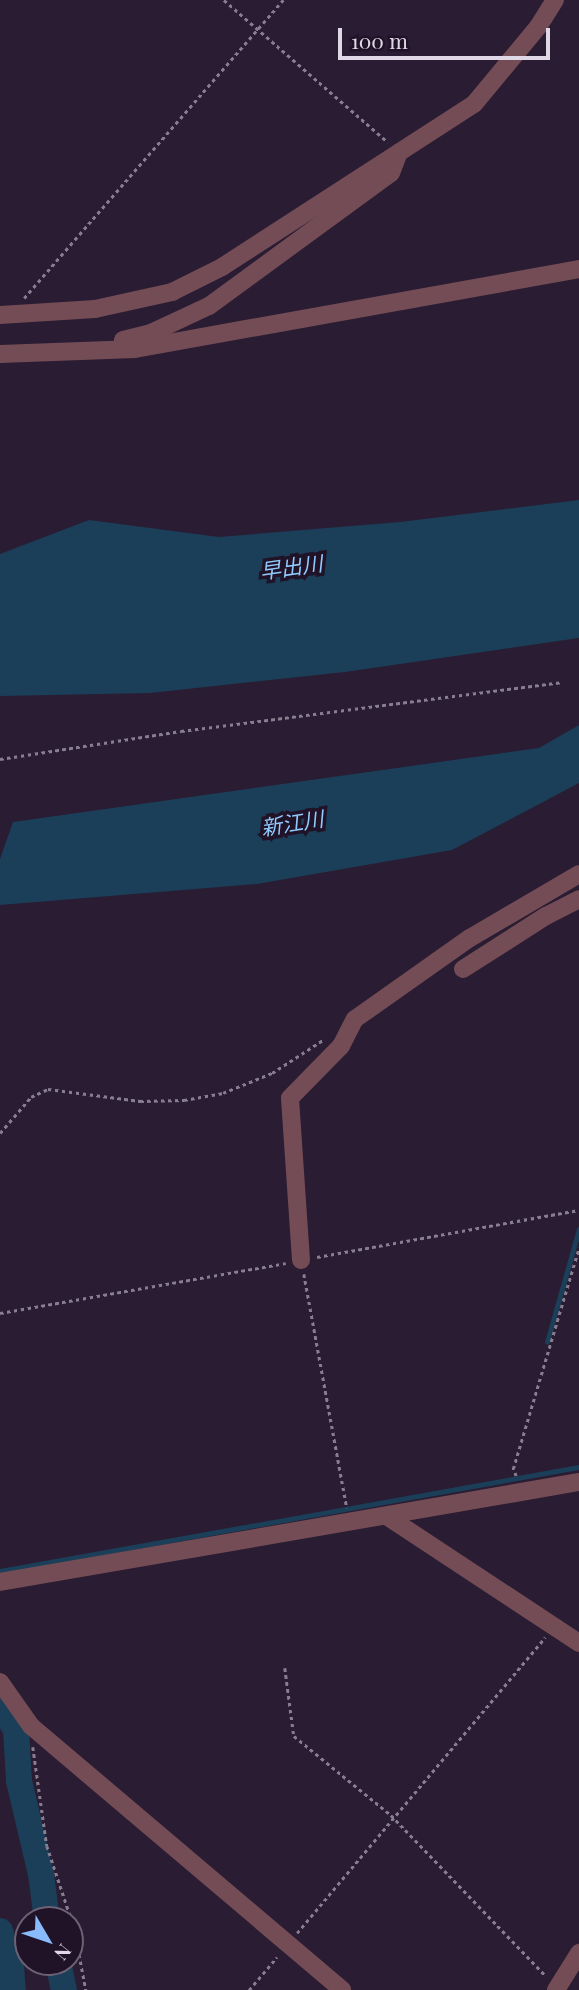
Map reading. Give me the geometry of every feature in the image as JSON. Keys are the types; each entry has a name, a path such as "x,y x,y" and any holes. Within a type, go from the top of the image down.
{"street":[{"path":"4,315 95,309 172,292 222,267 474,104 538,27 555,0"},
{"path":"76,353 151,333 209,306 391,173 399,152"},
{"path":"0,354 135,349 579,269"},
{"path":"301,1260 290,1098 341,1045 355,1019 470,937 579,874"},
{"path":"463,969 546,916 579,899"},
{"path":"0,1582 579,1482"},
{"path":"387,1517 579,1643"},
{"path":"0,1682 19,1713 31,1726 342,1990"},
{"path":"557,1989 579,1953"}],"path":[{"path":"224,0 399,152"},
{"path":"4,315 284,0"},
{"path":"0,759 181,731 561,682"},
{"path":"0,1133 31,1097 48,1089 140,1101 184,1101 223,1093 272,1073 324,1039"},
{"path":"0,1313 579,1210"},
{"path":"521,1492 513,1469 579,1248"},
{"path":"301,1260 350,1523"},
{"path":"249,1990 553,1627"},
{"path":"285,1668 294,1736 393,1818 557,1989"},
{"path":"31,1726 47,1846 74,1927 86,1990"}],"water":[{"name":"早出川","path":"579,500 579,638 345,672 150,693 0,696 0,554 89,520 219,537 400,522"},
{"name":"新江川","path":"579,725 579,783 452,850 257,884 0,905 0,859 13,822 539,748"}],"waterway":[{"path":"547,1342 579,1229"},
{"path":"0,1571 579,1467"},
{"path":"0,1704 16,1730 19,1781 41,1874 45,1906"},
{"path":"0,1931 11,1968 13,1990"},
{"path":"61,1976 64,1990"}]}
